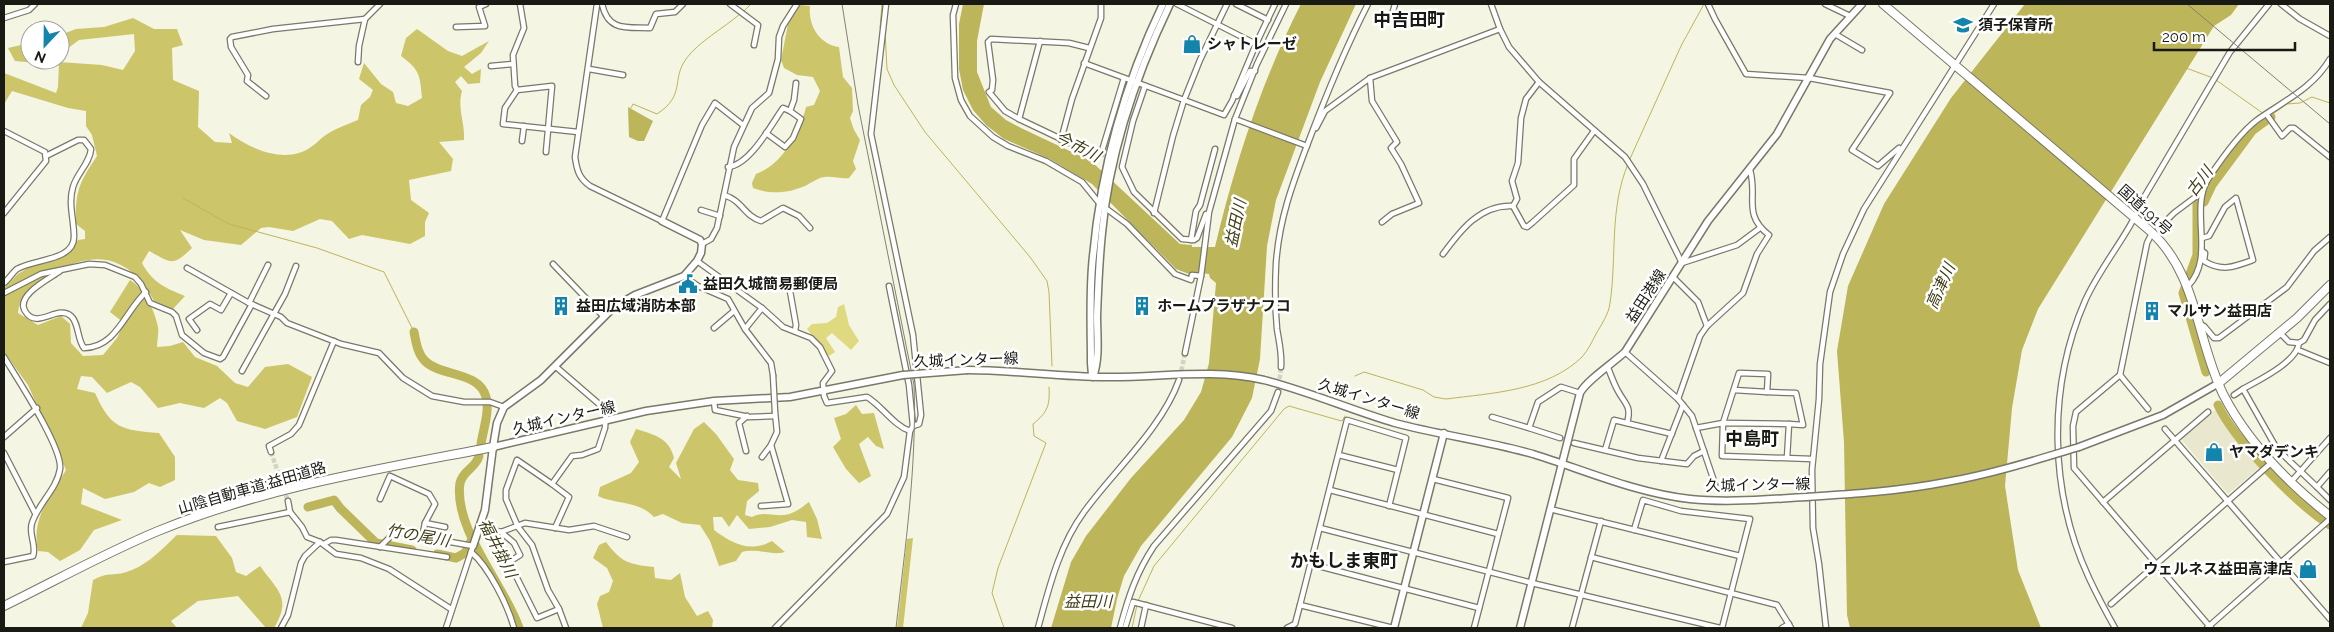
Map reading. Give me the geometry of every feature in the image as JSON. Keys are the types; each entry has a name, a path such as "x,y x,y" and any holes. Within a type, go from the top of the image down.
{"highway":[{"name":"国道191号","path":"1883,4 2133,216 2170,252 2188,286 2206,352 2222,392 2242,427 2271,463 2330,517"},
{"path":"2281,335 2330,285"},
{"path":"2219,383 2281,335 2330,291"},
{"name":"山陰自動車道;益田道路","path":"4,606 158,531 232,505 338,478 493,447"}],"main road":[{"path":"1093,377 1090,363 1093,256 1109,169 1148,35 1163,4"},
{"path":"1134,82 1170,4"},
{"name":"益田港線","path":"1580,393 1584,385 1608,368 1625,352 1708,221 1777,134 1835,34 1862,4"},
{"path":"472,549 489,492 493,447 498,423 504,408 541,380 604,317 623,301 684,276 697,262 702,244 694,236 662,221"},
{"name":"久城インター線","path":"493,447 646,411 714,401 790,397 903,375 968,370 1012,370 1093,377 1194,373 1240,376 1265,381 1395,423 1504,446 1562,463 1615,482 1688,498 1729,501 1883,492 1947,482 2012,468 2079,447 2163,415 2219,383"},
{"path":"1520,628 1580,393"},
{"path":"1394,628 1444,433"}],"street":[{"path":"4,18 30,10 35,4"},
{"path":"358,62 359,46 365,20 380,4"},
{"path":"456,27 485,26 479,7 486,4"},
{"path":"517,90 513,64 514,48 524,28 520,4"},
{"path":"597,4 575,157 581,180 662,221 702,126 715,103 743,125"},
{"path":"602,4 604,13 610,22 620,27 650,28 656,14 675,12 683,4"},
{"path":"730,4 758,25 754,45"},
{"path":"702,244 711,239 720,216 728,166 743,125 752,108 769,93 778,59 779,37 783,26 797,4"},
{"path":"886,4 871,134 914,343 921,416 919,424 913,426"},
{"path":"956,4 954,15 955,78 962,100 970,116 993,137 1008,146 1046,162 1082,182 1103,204 1127,224 1175,274 1191,280 1192,275 1201,276"},
{"path":"1062,140 1072,98 1101,18 1101,4"},
{"path":"1177,4 1256,44"},
{"path":"1154,213 1172,136 1184,100 1216,24 1227,4"},
{"path":"1236,4 1268,20"},
{"path":"1084,63 1224,115 1275,4"},
{"path":"1185,353 1201,276 1209,212 1235,119 1286,4"},
{"path":"1311,135 1340,61 1368,4"},
{"path":"1393,11 1395,4"},
{"path":"1491,4 1509,48 1538,82 1625,157 1643,184 1682,263 1737,245 1760,228"},
{"path":"1708,4 1746,74 1809,78 1890,93 1852,150 1878,166 1903,145"},
{"path":"1825,4 1850,16"},
{"path":"1826,628 1813,528 1812,459 1819,399 1820,364 1830,292 1843,254 1864,209 1994,4"},
{"path":"2115,628 2088,577 2066,511 2060,467 2058,417 2060,386 2074,328 2094,282 2230,52 2269,4"},
{"path":"2281,4 2300,19 2330,36"},
{"path":"266,96 247,81 248,75 231,47 230,39 232,37 273,28 365,20"},
{"path":"1281,367 1282,356 1277,329 1275,287 1279,238 1290,190 1305,146 1325,111 1370,78 1500,29"},
{"path":"1835,34 1862,50"},
{"path":"1089,48 1069,43 991,39 988,42 994,80 992,90 989,92 1005,111 1018,119 1080,148 1101,154 1124,78"},
{"path":"1018,119 1040,41"},
{"path":"2188,286 2193,281 2202,251 2202,192 2208,180 2245,132 2258,120 2268,115 2313,82 2330,59"},
{"path":"491,66 513,64"},
{"path":"588,68 623,75"},
{"path":"1234,95 1237,96 1250,71 1255,71"},
{"path":"1370,78 1372,101 1397,142 1391,148 1401,164 1419,203 1392,214 1382,222"},
{"path":"1513,206 1517,199 1512,181 1518,164 1521,118 1526,99 1538,82"},
{"path":"790,111 794,100 796,83"},
{"path":"546,152 548,128 552,86 517,90 505,108 503,124 548,128 578,132"},
{"path":"1145,86 1122,167 1134,192 1179,237 1191,240 1198,238 1207,212 1209,212"},
{"path":"728,166 744,159 757,147 766,133 783,108 801,119 793,138 785,146 766,133"},
{"path":"2268,115 2282,136 2290,128 2294,128 2330,157"},
{"path":"1235,119 1305,146"},
{"path":"522,141 524,126"},
{"path":"4,130 38,147 46,156 46,161 42,167 4,213"},
{"path":"1513,206 1524,226 1527,227 1574,185 1574,159 1594,131"},
{"path":"4,283 16,270 28,264 64,254 72,246 74,237 70,199 73,185 90,156 91,149 84,140 78,140 54,154 46,156"},
{"path":"1191,240 1196,211 1200,205 1216,149"},
{"path":"1678,399 1700,336 1707,326 1743,293 1756,254 1769,235 1760,228 1754,215 1751,199 1752,179 1750,170"},
{"path":"2158,230 2174,212 2202,192"},
{"path":"724,195 740,202 752,218 761,221 783,208 798,216 810,228"},
{"path":"2202,238 2209,236 2225,207 2236,198 2253,260 2224,269 2204,261 2205,253 2202,251"},
{"path":"1443,254 1460,231 1477,216 1501,207 1513,206"},
{"path":"701,210 720,216"},
{"path":"2150,237 2147,243 2120,375 2076,412 2073,417 2074,468 2209,628 2330,517"},
{"path":"2198,323 2204,326 2214,338 2219,338 2287,287 2314,251 2330,237"},
{"path":"697,262 762,308 783,327 810,338 820,347 829,361 832,373 823,380 823,392 826,401 829,403 866,397 886,412 902,428 910,431"},
{"path":"4,292 41,274 89,264 105,265 135,277 146,292 150,302 172,312 176,316 182,335 204,353 220,359 223,357 251,304 268,264"},
{"path":"553,264 604,317"},
{"path":"242,371 285,294 296,266"},
{"path":"187,268 231,294 287,322 334,342 379,353 403,378 432,396 455,401 490,402 504,408"},
{"path":"62,270 45,280 28,295 24,304 25,311 32,318 41,319 61,312 70,315 75,321 78,338 84,348 99,346 113,336 146,292"},
{"path":"684,276 698,286 723,296 770,362 773,375 777,432 771,446 762,457"},
{"path":"1673,277 1698,302 1707,326"},
{"path":"795,331 796,325 790,291 795,286 812,285 820,281"},
{"path":"775,628 887,514 904,477 910,431 913,426 909,385 889,286"},
{"path":"197,330 189,319 210,304 220,310 231,294"},
{"path":"2281,335 2289,342 2299,343 2304,340 2315,320 2330,304"},
{"path":"745,329 762,308"},
{"path":"714,328 734,311"},
{"path":"272,452 269,446 291,434 304,416 334,342"},
{"path":"2234,395 2291,359 2298,350 2299,343"},
{"path":"2298,350 2330,363"},
{"path":"1625,352 1678,399 1692,416 1716,484"},
{"path":"4,357 37,408 61,467 57,480 35,513 31,526 35,552 33,556 4,562"},
{"path":"552,484 572,456 582,455 598,449 606,420 606,410 555,366"},
{"path":"1608,368 1618,393 1625,398 1630,413 1627,423"},
{"path":"1767,392 1768,374 1740,374 1724,423 1722,456 1812,459"},
{"path":"2120,375 2148,409"},
{"path":"1038,628 1057,565 1075,526 1144,438 1171,399 1179,380"},
{"path":"1529,428 1538,402 1561,387 1580,393"},
{"path":"2243,389 2277,449 2330,500"},
{"path":"1696,428 1724,423 1803,425 1796,394 1734,390"},
{"path":"1120,628 1132,586 1144,560 1179,516 1271,411 1278,392"},
{"path":"714,401 715,410 747,416 775,414"},
{"path":"1661,461 1683,406"},
{"path":"4,437 37,408"},
{"path":"2103,502 2208,412"},
{"path":"746,450 739,423 747,416"},
{"path":"1492,417 1560,438"},
{"path":"1287,628 1295,624 1339,455 1346,420 1406,438 1389,506"},
{"path":"1605,450 1614,420 1672,434"},
{"path":"1787,458 1789,424"},
{"path":"2165,429 2330,619"},
{"path":"2290,482 2330,438"},
{"path":"1574,443 1661,461 1687,464 1694,456 1704,451"},
{"path":"761,506 788,504 771,446"},
{"path":"4,453 35,513"},
{"path":"1339,455 1398,470"},
{"path":"555,528 569,497 517,460 506,490 506,499 518,526 532,545 548,590 559,609 566,628"},
{"path":"2111,604 2271,463"},
{"path":"2317,487 2330,472"},
{"path":"380,499 390,476 429,494 435,504 425,523 422,537"},
{"path":"1433,479 1508,498 1474,628"},
{"path":"1330,490 1498,534"},
{"path":"1320,528 1532,583 1721,628 1750,519 1681,511 1643,500 1634,530"},
{"path":"288,501 290,512 307,537 322,543 336,554 361,558 389,568 451,610"},
{"path":"1550,509 1740,556"},
{"path":"218,526 290,512"},
{"path":"1572,628 1601,521"},
{"path":"425,523 445,527"},
{"path":"500,532 525,523 532,523 568,530 594,526 627,537"},
{"path":"480,526 500,532 514,543 520,555 509,562 537,618 559,609"},
{"path":"380,547 395,532 472,549 490,576 511,617 514,628"},
{"path":"281,628 288,614 301,563 305,556 322,543 331,540 447,557"},
{"path":"446,628 472,549"},
{"path":"1591,558 1777,605 1790,626 1782,628"},
{"path":"1311,564 1479,608"},
{"path":"1126,628 1133,602 1232,628"},
{"path":"1141,628 1146,605"},
{"path":"1300,605 1394,628"},
{"path":"1366,628 1368,622"}],"shaded area":[{"path":"800,5 810,6 813,27 821,38 839,47 843,77 852,88 853,111 850,118 860,140 853,161 856,169 849,178 823,177 794,190 767,192 753,188 752,183 756,174 774,163 789,146 799,127 806,107 814,105 820,91 813,77 797,75 784,68 781,60 788,24"},
{"path":"133,18 154,29 177,29 183,45 172,48 173,80 199,91 198,127 215,142 232,143 229,133 258,149 280,155 291,155 301,152 313,146 331,132 358,120 361,105 370,97 373,90 359,79 364,63 381,84 393,92 396,103 408,106 422,98 418,74 412,65 401,56 406,38 417,29 448,51 462,56 489,41 481,53 464,67 472,74 481,69 480,83 468,84 461,76 455,82 462,91 460,104 464,140 439,142 453,159 451,171 409,180 411,200 429,213 425,222 425,236 410,244 362,235 349,239 332,221 320,219 293,231 269,227 261,228 241,245 204,240 180,230 192,248 180,258 172,261 149,251 142,263 150,275 160,284 185,296 173,309 154,301 147,288 133,273 121,265 102,259 77,262 64,267 39,281 22,298 18,313 38,325 61,316 70,324 71,343 83,356 103,355 117,338 124,323 110,312 130,280 144,294 157,321 157,347 183,342 195,357 217,366 235,383 248,387 265,367 288,364 312,377 297,417 265,429 237,421 227,403 220,398 204,408 180,403 158,408 140,387 131,382 107,393 92,377 81,376 77,389 95,393 113,421 127,429 159,433 175,457 175,480 160,487 149,483 134,492 105,499 83,488 81,504 122,520 94,530 80,550 60,561 48,552 38,551 37,528 43,508 66,470 28,385 4,352 4,288 18,274 34,264 66,254 78,240 85,239 85,231 76,224 77,195 86,173 97,156 92,135 86,126 86,111 68,108 12,91 4,104 4,73 56,93 59,70 70,70 70,63 102,65 123,70 135,51 134,34 79,40 70,47 70,31 104,27"},
{"path":"20,45 20,61 15,61 8,48"},
{"path":"844,304 849,325 859,341 851,350 832,333 826,338 835,352 829,356 807,329 812,324 827,323 836,317 838,307"},
{"path":"856,405 862,414 874,413 884,449 876,446 868,437 859,444 871,476 859,483 846,469 833,447 841,439 834,418 846,414"},
{"path":"2217,408 2238,438 2262,465 2228,494 2181,439"},
{"path":"704,422 716,434 734,459 730,470 738,480 758,483 759,491 747,501 745,515 752,517 764,514 788,514 809,502 817,519 822,539 807,537 806,522 792,520 770,527 749,529 737,515 729,527 722,517 713,517 714,530 735,543 756,546 772,541 785,552 742,552 736,561 719,566 710,541 700,525 682,523 663,514 654,517 634,505 598,496 600,487 631,473 639,462 630,442 636,429 665,441 672,451 674,458 669,467 681,479 676,463 694,429"},
{"path":"177,535 216,536 232,558 236,572 246,576 260,566 277,589 282,602 282,609 274,628 266,628 238,596 198,601 171,621 177,628 81,628 88,613 93,580 139,567"},
{"path":"913,538 903,628 897,628 907,539"},
{"path":"606,542 626,561 654,567 655,578 671,580 680,573 685,597 697,616 708,611 713,620 712,628 603,628 597,604 600,596 609,592 613,581 607,568 593,558 599,545"}],"water":[{"name":"益田川","path":"963,4 984,4 977,41 977,72 991,107 1006,120 1091,161 1180,244 1192,245 1192,247 1215,247 1231,184 1251,123 1274,62 1301,4 1356,4 1320,82 1276,200 1267,246 1260,359 1252,398 1232,437 1141,546 1124,576 1111,628 1051,628 1071,562 1086,536 1131,478 1184,420 1201,392 1209,363 1216,283 1210,278 1209,274 1190,272 1189,274 1176,269 1092,184 1050,159 1004,139 986,125 973,110 963,90 959,69 959,24"},
{"name":"高津川","path":"2025,4 2239,4 2231,15 2214,26 2038,309 2022,350 2012,408 2005,486 2018,570 2041,628 1850,628 1847,615 1844,442 1837,351 1848,286 1884,204 1951,98"},
{"path":"628,107 653,121 644,141 638,141 629,137"}],"waterway":[{"path":"743,12 751,4"},
{"path":"881,29 882,4"},
{"path":"1629,161 1681,46 1704,4"},
{"path":"631,108 633,104 657,114 666,107 675,94 679,74 686,59 704,41 740,14"},
{"path":"885,32 887,69 894,85 925,132 1030,257 1047,281 1052,366"},
{"path":"2186,68 2213,78"},
{"path":"2216,80 2264,114"},
{"name":"古川","path":"2270,116 2287,104 2300,103 2312,97 2330,103"},
{"name":"古川","path":"2206,372 2183,293 2197,255 2197,204 2204,202 2212,185 2252,131 2271,117"},
{"path":"1355,376 1364,372 1423,390 1434,397 1446,399 1500,392 1536,384 1568,368 1586,352 1608,311 1612,286 1618,198 1628,164"},
{"path":"183,198 229,224 317,248 384,272 414,332"},
{"name":"福井掛川","path":"414,332 419,351 425,361 440,370 468,378 482,389 486,397 487,408 481,444"},
{"path":"1004,628 992,593 998,568 1046,443 1034,436 1033,424 1042,416 1047,408 1049,387"},
{"name":"古川","path":"2218,405 2238,436 2252,453 2284,487 2330,525"},
{"path":"1138,601 1154,566 1284,409 1289,406 1342,421 1345,416"},
{"name":"福井掛川","path":"479,456 460,483 460,501 464,519 519,628"},
{"name":"竹の尾川","path":"308,507 334,500 376,543 412,550"},
{"name":"竹の尾川","path":"437,554 456,558 465,553 472,539"},
{"path":"1132,628 1137,605"}],"tunnel":[{"path":"1180,377 1185,353"},
{"path":"1278,392 1281,367"},
{"path":"1560,438 1574,443"},
{"path":"271,452 288,501"}],"railway":[{"path":"842,4 858,105 914,385 912,476 896,628"},
{"path":"2187,4 2330,124"}],"place":[{"name":"須子保育所","path":"1963,25"},
{"name":"シャトレーゼ","path":"1192,44"},
{"name":"益田久城簡易郵便局","path":"688,284"},
{"name":"益田広域消防本部","path":"561,306"},
{"name":"ホームプラザナフコ","path":"1142,306"},
{"name":"マルサン益田店","path":"2152,311"},
{"name":"ヤマダデンキ","path":"2214,452"},
{"name":"ウェルネス益田高津店","path":"2308,569"}],"district":[{"name":"中吉田町","path":"1409,20"},
{"name":"中島町","path":"1752,439"},
{"name":"かもしま東町","path":"1344,561"}],"water label":[{"name":"今市川","path":"1078,146"}]}
